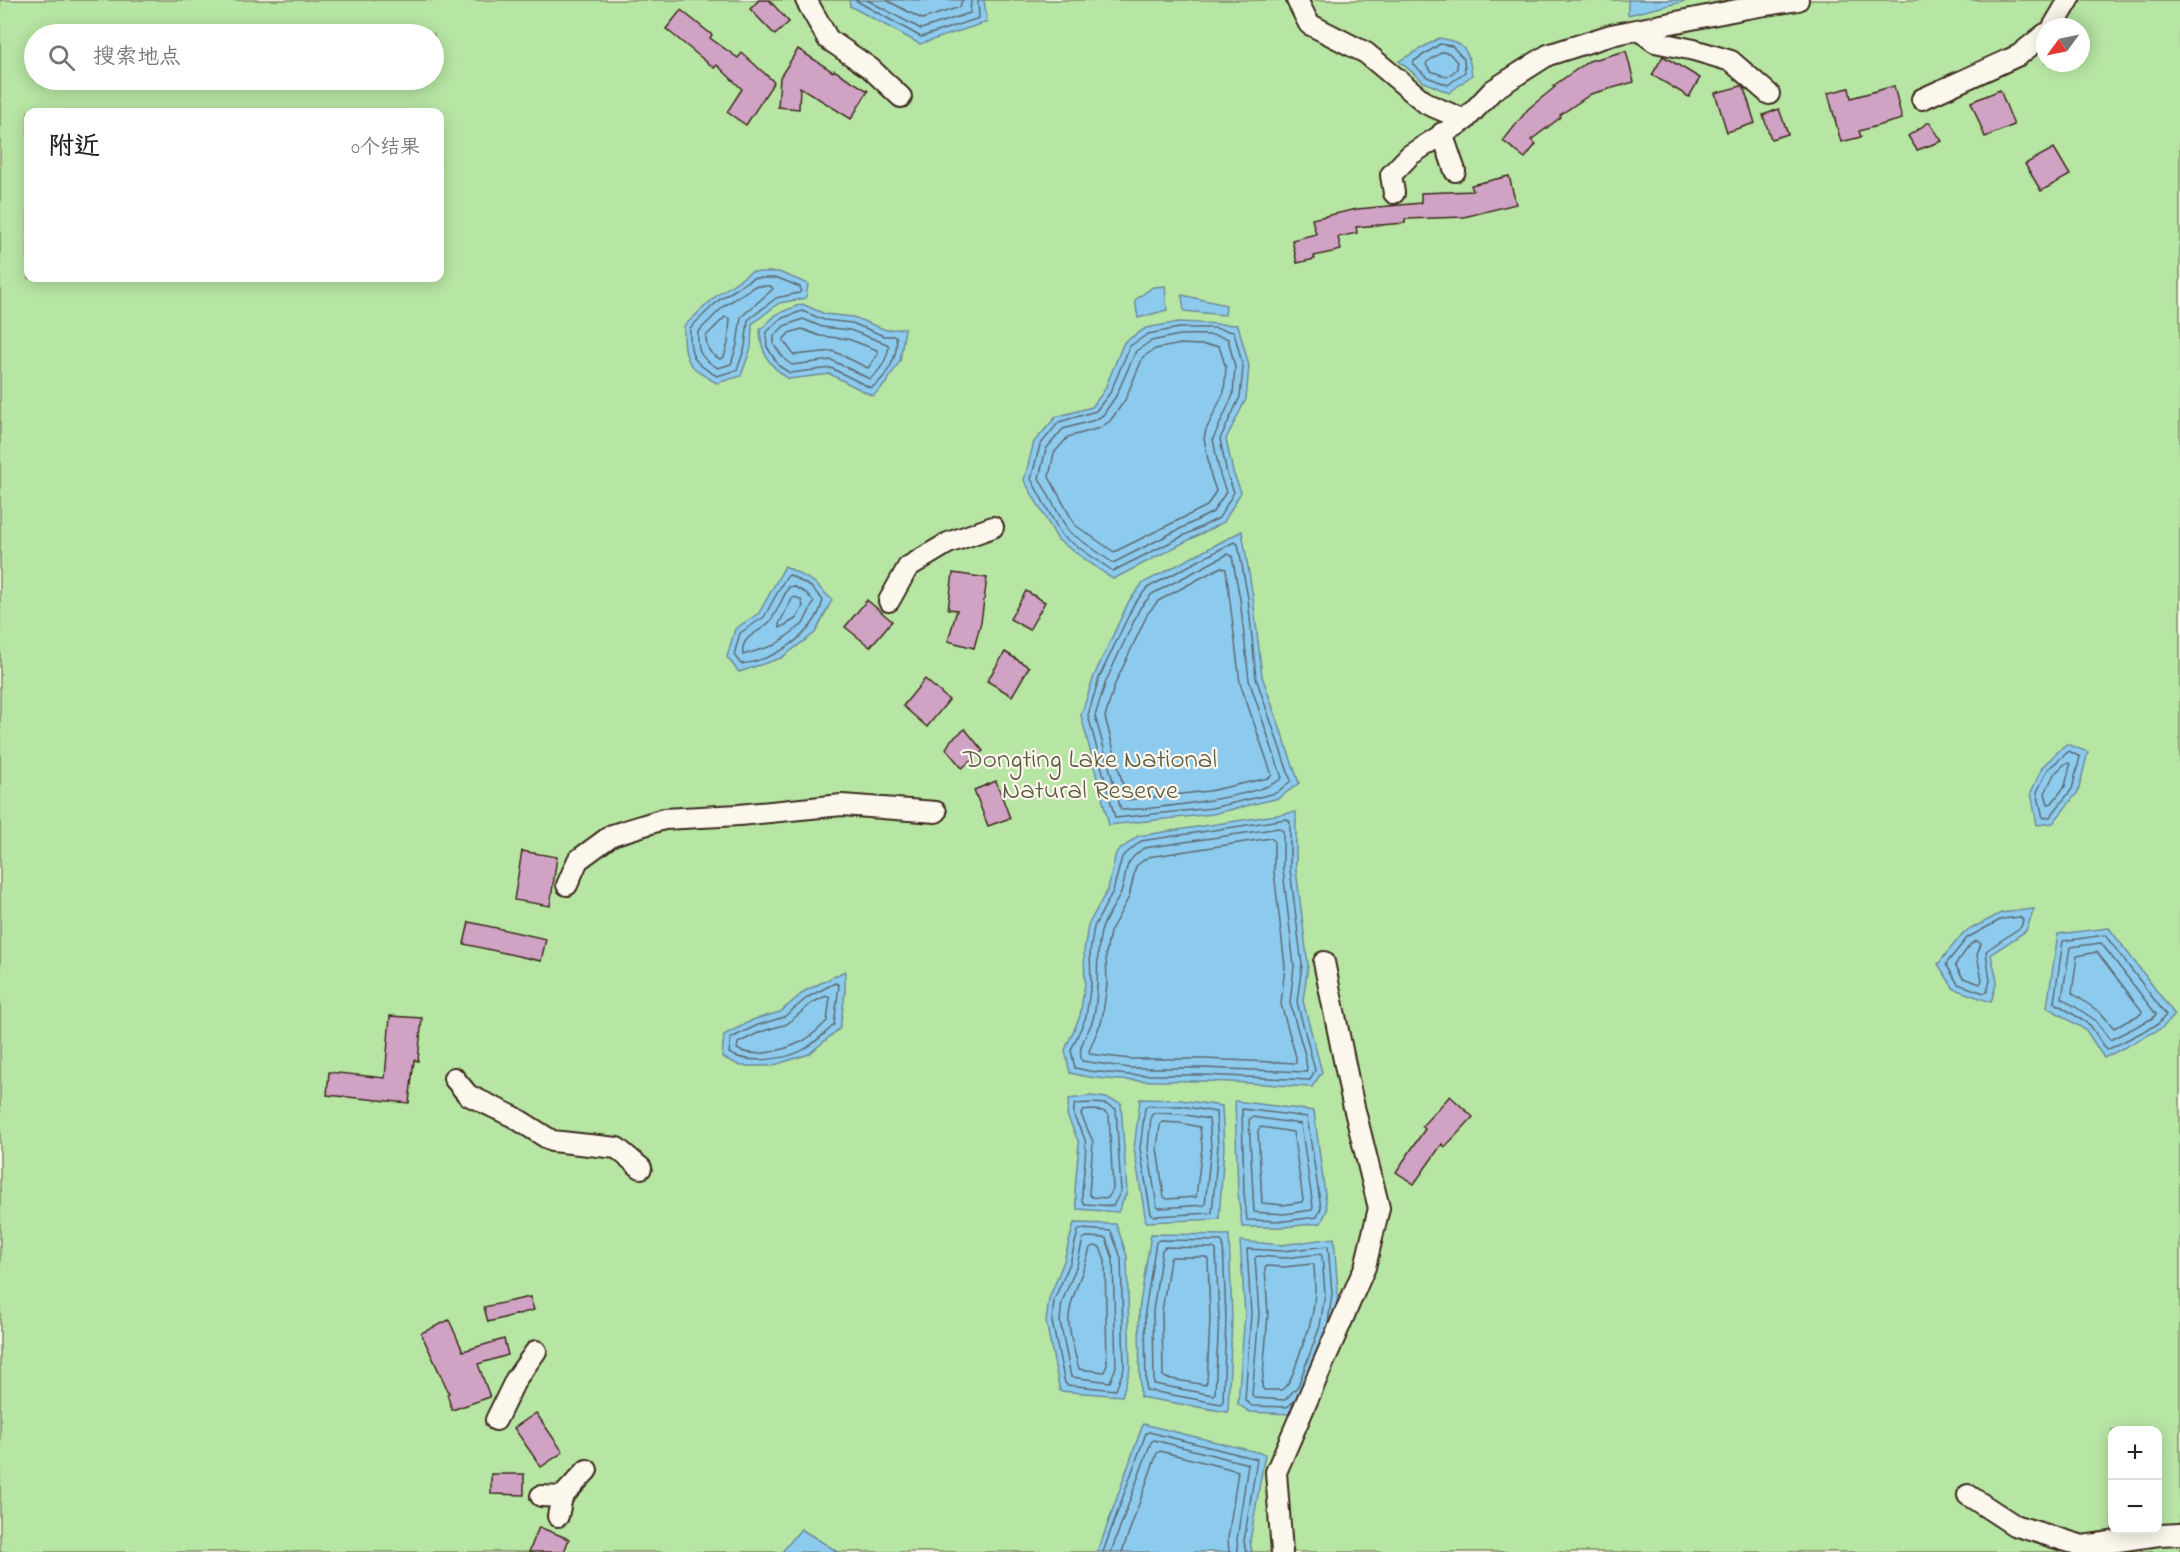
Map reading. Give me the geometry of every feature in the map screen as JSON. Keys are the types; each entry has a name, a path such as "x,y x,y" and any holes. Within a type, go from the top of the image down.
{"street":[{"path":"806,0 828,39 870,68 901,97"},
{"path":"1297,0 1310,24 1366,53 1428,104 1465,120"},
{"path":"1394,193 1391,175 1410,155 1465,120 1493,90 1548,56 1611,35 1798,0"},
{"path":"2058,18 2069,0"},
{"path":"1639,30 1655,42 1695,50 1731,61 1769,94"},
{"path":"1922,99 2019,55 2036,41"},
{"path":"1442,133 1455,171"},
{"path":"889,601 908,567 948,543 993,527"},
{"path":"567,885 578,860 612,835 664,819 739,815 842,805 936,812"},
{"path":"1282,1552 1276,1472 1365,1267 1379,1208 1352,1099 1324,962"},
{"path":"454,1078 468,1095 514,1117 552,1141 617,1148 641,1168"},
{"path":"496,1420 516,1379 536,1351"},
{"path":"541,1496 560,1506 587,1470"},
{"path":"1968,1495 2014,1526 2083,1546 2159,1534 2180,1534"}],"green space":[{"name":"Dongting Lake National Natural Reserve","path":"0,0 2180,0 2180,1552 0,1552"}],"water":[{"path":"849,0 984,0 987,22 920,44 850,6"},
{"path":"1628,0 1690,0 1628,15"},
{"path":"1439,38 1460,45 1467,53 1471,66 1472,75 1449,93 1424,82 1399,61"},
{"path":"751,272 779,272 808,284 806,298 779,303 752,324 751,348 741,376 717,383 699,372 689,361 686,355 684,326 716,296"},
{"path":"1165,286 1167,310 1138,318 1135,300 1153,287"},
{"path":"1182,295 1226,305 1225,315 1184,311"},
{"path":"802,304 825,314 853,317 886,330 905,328 900,361 886,383 873,396 830,374 789,379 767,359 762,346 760,330 777,314"},
{"path":"1179,322 1238,325 1249,366 1246,399 1226,439 1233,472 1241,492 1224,522 1113,579 1058,540 1024,480 1034,442 1056,417 1092,407 1104,391 1124,342 1146,328"},
{"path":"1242,531 1253,597 1262,676 1299,783 1279,798 1213,814 1109,825 1081,715 1094,676 1129,601 1143,583"},
{"path":"785,566 814,582 832,600 815,633 781,658 739,672 727,657 735,629 759,613"},
{"path":"2066,744 2088,752 2078,792 2053,823 2037,825 2031,792 2043,766"},
{"path":"1296,812 1296,869 1308,965 1303,1001 1322,1072 1312,1087 1216,1081 1120,1080 1070,1073 1065,1050 1080,1016 1085,983 1084,951 1088,925 1108,889 1116,853 1138,836"},
{"path":"2034,909 2026,931 1991,954 1997,981 1991,1002 1954,989 1938,964 1963,933 2001,913"},
{"path":"2109,928 2175,1015 2162,1028 2104,1058 2086,1030 2047,1007 2058,934"},
{"path":"845,971 845,993 840,1028 809,1054 771,1066 741,1066 722,1057 724,1035 755,1019 780,1012 805,991"},
{"path":"1091,1096 1121,1103 1127,1192 1118,1212 1077,1209 1075,1190 1079,1143 1067,1115 1069,1099"},
{"path":"1140,1099 1181,1100 1222,1106 1224,1147 1219,1219 1146,1222 1134,1149"},
{"path":"1235,1101 1314,1111 1327,1210 1321,1223 1285,1227 1242,1227 1238,1193"},
{"path":"1074,1223 1116,1224 1127,1256 1130,1369 1122,1396 1060,1391 1046,1322 1049,1299 1064,1261"},
{"path":"1151,1234 1229,1235 1232,1319 1228,1412 1140,1397 1139,1310"},
{"path":"1334,1238 1338,1293 1333,1330 1291,1414 1250,1412 1238,1404 1245,1313 1240,1241 1282,1245"},
{"path":"1143,1424 1265,1454 1250,1541 1252,1552 1096,1552"},
{"path":"801,1529 838,1552 782,1552"}],"building":[{"path":"759,0 769,0 789,22 775,35 750,9"},
{"path":"681,10 712,35 710,38 738,58 742,53 774,82 746,125 727,112 742,89 717,65 714,68 666,29"},
{"path":"798,49 868,91 851,119 800,87 799,109 778,107 780,77"},
{"path":"1626,51 1634,82 1591,94 1560,115 1561,117 1531,140 1536,144 1525,158 1503,141 1528,109 1555,87 1553,86 1589,61"},
{"path":"1663,56 1700,78 1689,97 1652,75"},
{"path":"1741,86 1744,88 1755,123 1727,132 1715,93"},
{"path":"1894,86 1902,119 1859,131 1861,137 1841,142 1828,93 1849,88 1851,98"},
{"path":"2000,90 2014,125 1985,137 1971,102"},
{"path":"1779,109 1788,134 1771,139 1763,115"},
{"path":"1929,122 1942,141 1917,150 1908,136"},
{"path":"2054,148 2070,175 2041,191 2025,164"},
{"path":"1509,176 1516,204 1464,217 1405,219 1405,223 1356,227 1357,233 1338,237 1341,250 1314,256 1315,259 1297,263 1292,240 1316,234 1312,219 1357,209 1421,203 1421,193 1473,191 1471,185"},
{"path":"953,573 987,578 981,622 974,648 948,641 957,610 948,609"},
{"path":"1026,591 1045,602 1029,630 1010,619"},
{"path":"867,600 892,621 870,647 845,627"},
{"path":"1005,652 1029,667 1012,696 987,681"},
{"path":"925,679 949,700 927,727 903,706"},
{"path":"965,729 983,751 962,768 946,749 951,740"},
{"path":"996,781 1010,818 988,826 974,790"},
{"path":"522,851 557,857 550,906 514,900"},
{"path":"469,922 546,939 541,961 464,944"},
{"path":"390,1016 422,1018 418,1061 414,1060 409,1103 327,1095 329,1072 385,1078"},
{"path":"1450,1096 1473,1117 1445,1147 1442,1144 1414,1184 1396,1172 1425,1129 1422,1126"},
{"path":"530,1297 534,1310 488,1322 484,1307"},
{"path":"449,1320 463,1351 504,1339 508,1355 478,1364 490,1397 452,1410 447,1394 449,1393 421,1333"},
{"path":"536,1413 563,1452 541,1467 514,1428"},
{"path":"491,1474 524,1474 524,1495 491,1494"},
{"path":"539,1527 569,1539 564,1552 529,1552"}]}
